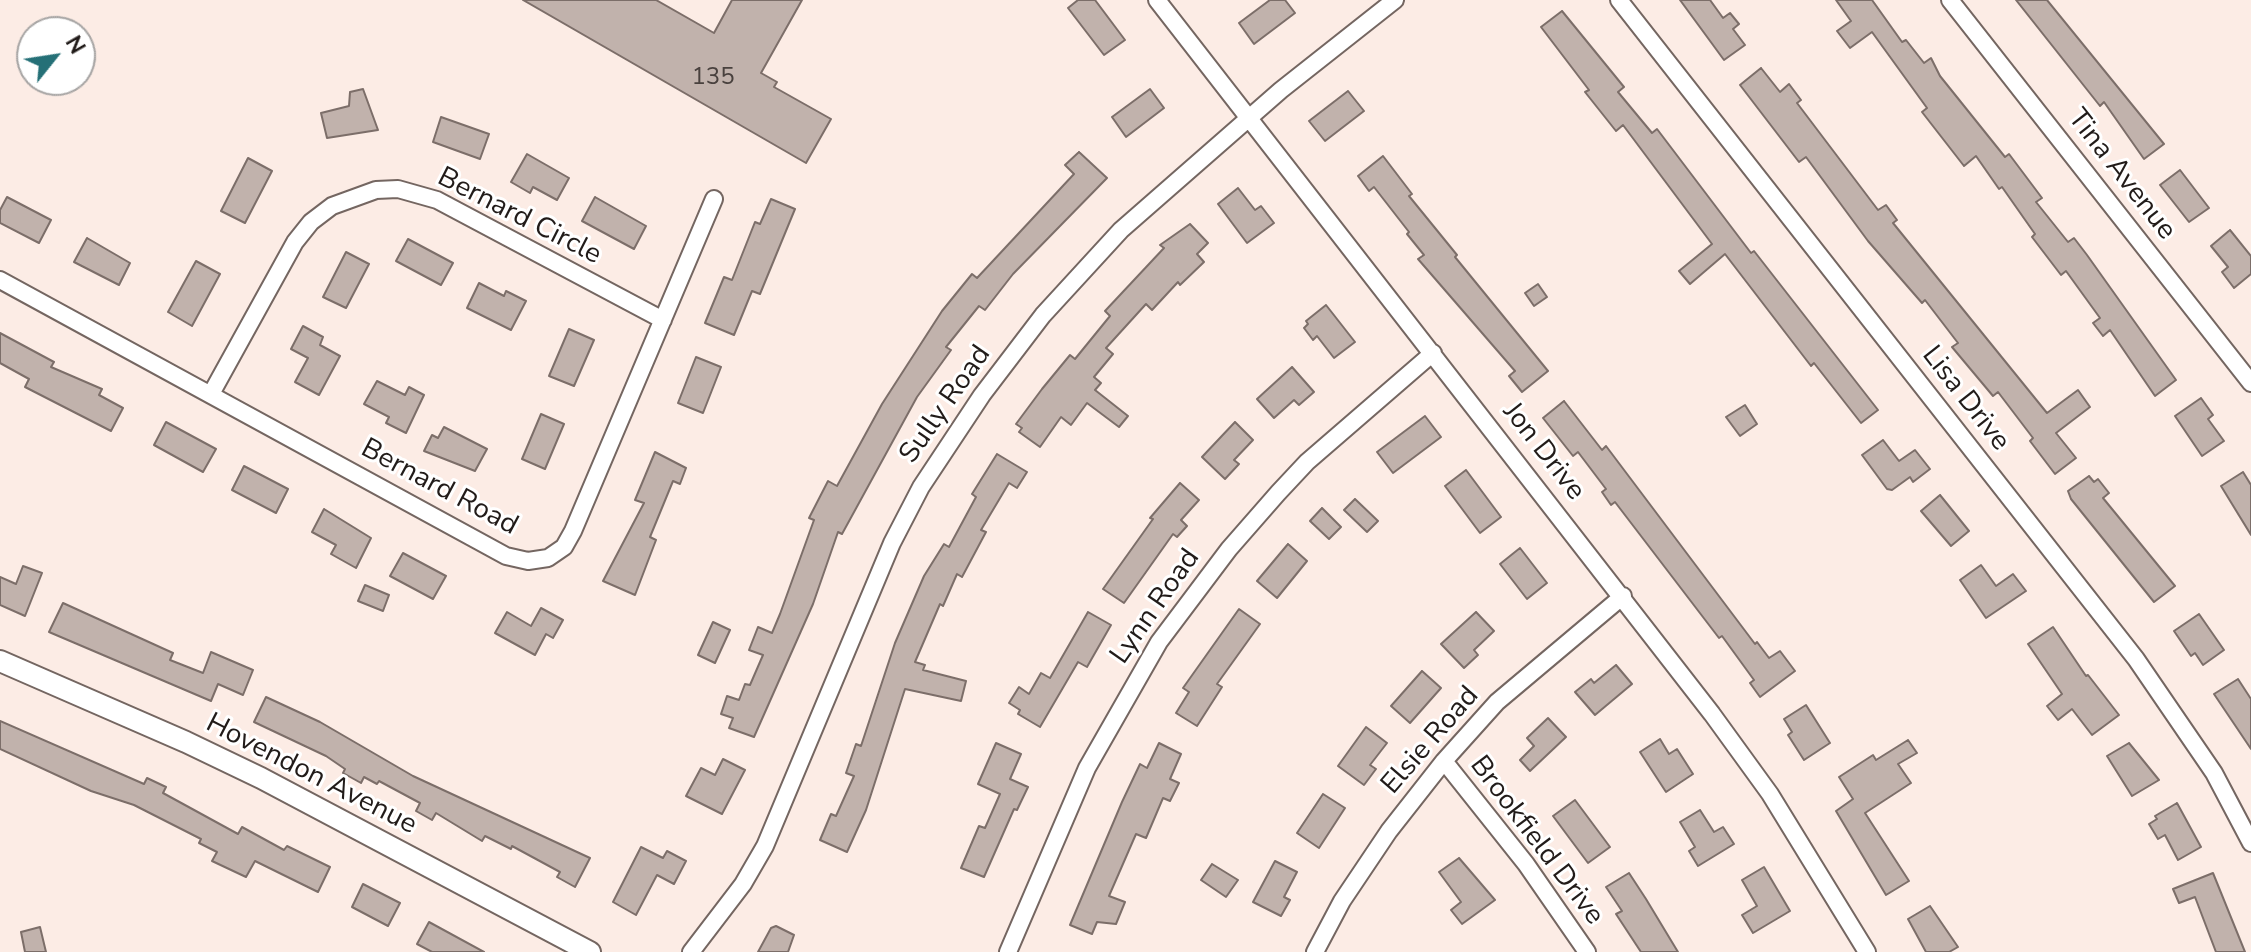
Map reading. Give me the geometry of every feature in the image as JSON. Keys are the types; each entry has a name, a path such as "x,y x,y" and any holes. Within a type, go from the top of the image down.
{"street":[{"name":"Jon Drive","path":"1157,0 1623,596 1770,794 1867,952"},
{"name":"Sully Road","path":"691,952 743,884 765,846 886,556 921,487 1010,357 1098,254 1249,119 1395,0"},
{"name":"Lisa Drive","path":"1619,0 2136,659 2214,773 2251,843"},
{"name":"Tina Avenue","path":"1950,0 2251,383"},
{"name":"Bernard Circle","path":"211,394 274,278 311,222 332,206 376,190 398,189 437,200 663,320"},
{"name":"Bernard Road","path":"0,280 506,556 538,560 548,558 564,547 573,531 714,199"},
{"name":"Lynn Road","path":"1008,952 1087,768 1159,642 1229,549 1287,483 1433,353"},
{"name":"Elsie Road","path":"1315,952 1342,901 1389,831 1444,761 1508,692 1623,596"},
{"name":"Hovendon Avenue","path":"0,661 248,772 590,952"},
{"name":"Brookfield Drive","path":"1444,761 1526,864 1587,952"}],"building":[{"path":"523,0 656,0 714,33 732,0 802,0 761,73 777,82 774,87 831,119 806,163"},
{"path":"1078,0 1095,0 1125,40 1104,55 1068,8"},
{"path":"1270,0 1285,0 1295,13 1254,44 1239,23"},
{"path":"1680,0 1710,0 1723,18 1730,13 1739,24 1733,29 1745,45 1724,60"},
{"path":"1836,0 1872,0 1902,42 1906,40 1924,63 1931,58 1940,76 2005,157 2009,154 2042,198 2036,202 2068,242 2074,238 2087,255 2176,380 2155,396 2110,330 2103,336 2093,323 2100,318 2066,271 2061,275 2032,237 2035,234 2002,187 1999,189 1976,156 1964,166 1922,112 1927,108 1872,32 1850,48 1837,31 1851,21"},
{"path":"2016,0 2047,0 2164,144 2144,159 2104,102 2100,106"},
{"path":"1562,11 1624,87 1618,92 1652,133 1657,129 1751,253 1754,251 1878,410 1861,423 1814,363 1811,366 1725,254 1690,284 1679,271 1712,244 1623,125 1616,131 1585,92 1589,90 1541,27"},
{"path":"1761,68 1780,92 1789,84 1801,100 1797,103 1878,210 1886,205 1897,220 1893,223 2047,413 2078,390 2090,407 2056,433 2076,458 2055,474 2030,441 2033,438 1998,392 1993,396 1952,347 1958,343 1925,300 1922,303 1868,241 1806,157 1799,162 1740,85"},
{"path":"363,89 378,130 327,138 321,113 349,106 350,92"},
{"path":"1150,89 1164,108 1126,137 1112,117"},
{"path":"1348,91 1364,111 1325,141 1309,121"},
{"path":"441,117 489,134 480,159 433,142"},
{"path":"1079,152 1107,178 1013,274 985,310 979,306 946,347 951,350 917,397 842,534 838,532 813,604 754,737 729,728 733,718 721,714 727,696 739,700 745,684 750,685 763,655 749,650 758,627 772,633 814,520 809,518 828,481 837,486 882,404 942,311 972,274 977,278 1074,174 1065,165"},
{"path":"527,154 569,178 557,200 533,187 530,193 511,182"},
{"path":"1383,156 1412,194 1409,196 1457,255 1455,257 1548,371 1522,392 1509,376 1515,371 1418,259 1424,255 1374,187 1369,191 1358,176"},
{"path":"248,158 272,171 245,223 221,211"},
{"path":"2180,170 2209,208 2189,222 2160,185"},
{"path":"1238,188 1255,210 1261,206 1274,223 1247,243 1218,204"},
{"path":"7,197 51,220 39,243 0,223 0,210"},
{"path":"595,197 646,226 634,249 582,221"},
{"path":"771,199 795,209 760,294 752,291 734,335 705,323 724,277 732,280 755,222 760,224"},
{"path":"1190,224 1208,243 1197,254 1204,262 1180,285 1178,282 1152,310 1146,304 1106,348 1113,354 1094,377 1101,383 1095,390 1128,416 1119,427 1087,403 1071,425 1061,417 1040,447 1019,432 1022,428 1016,424 1070,355 1075,359 1110,316 1105,311 1164,248 1160,245"},
{"path":"2230,230 2251,256 2251,274 2234,288 2222,272 2228,267 2211,246"},
{"path":"87,238 130,263 119,285 74,262"},
{"path":"408,239 453,263 441,285 396,261"},
{"path":"346,252 369,264 346,308 323,297"},
{"path":"196,261 220,274 192,326 168,312"},
{"path":"479,283 504,296 506,291 526,301 511,330 467,308"},
{"path":"1538,284 1547,297 1534,306 1525,293"},
{"path":"1326,305 1355,342 1334,358 1317,336 1313,340 1304,328 1308,324 1306,321"},
{"path":"303,326 323,337 320,345 340,356 319,395 295,382 308,358 291,349"},
{"path":"569,329 594,340 574,386 549,376"},
{"path":"0,333 54,362 51,367 102,389 99,395 123,408 111,431 25,387 29,379 0,363"},
{"path":"696,357 721,367 703,413 678,403"},
{"path":"1292,367 1314,392 1299,405 1294,400 1274,418 1257,399"},
{"path":"377,381 405,395 409,387 424,395 406,433 386,423 389,417 364,404"},
{"path":"2201,398 2213,415 2208,419 2224,441 2202,456 2175,416"},
{"path":"1564,401 1602,450 1606,446 1755,644 1757,642 1769,658 1780,651 1795,671 1760,697 1750,683 1754,680 1722,636 1719,638 1615,502 1611,505 1602,492 1606,489 1578,452 1573,456 1543,418"},
{"path":"1745,405 1757,424 1740,436 1726,417"},
{"path":"541,414 564,424 545,469 522,459"},
{"path":"1425,416 1441,437 1393,473 1377,452"},
{"path":"166,422 216,449 203,472 154,445"},
{"path":"1235,422 1253,440 1234,460 1239,464 1225,479 1202,457"},
{"path":"444,427 487,449 475,471 424,451 432,435 438,438"},
{"path":"1883,440 1899,461 1915,450 1930,469 1913,482 1910,477 1892,490 1887,489 1862,455"},
{"path":"655,452 686,468 680,484 673,481 650,537 656,540 635,595 603,581 644,503 635,500"},
{"path":"997,454 1027,472 1017,488 1009,483 981,530 986,532 962,577 957,574 943,606 940,604 915,662 925,665 923,670 966,681 961,701 905,689 866,810 847,852 820,840 831,814 836,816 854,776 846,773 856,744 861,746 895,643 924,576 944,544 949,547 976,497 972,494"},
{"path":"244,466 288,489 276,513 232,490"},
{"path":"1466,470 1501,517 1480,533 1445,486"},
{"path":"2243,472 2251,485 2251,535 2221,486"},
{"path":"2089,476 2094,482 2098,479 2109,493 2103,498 2175,586 2154,602 2071,499 2068,491"},
{"path":"1180,483 1199,500 1181,520 1187,526 1177,537 1173,534 1124,603 1103,589 1153,519 1150,518"},
{"path":"1940,495 1969,531 1951,546 1921,511"},
{"path":"1355,499 1378,521 1367,532 1344,510"},
{"path":"1322,508 1341,527 1329,539 1310,521"},
{"path":"324,509 371,538 356,568 331,554 336,545 312,532"},
{"path":"1288,544 1307,561 1277,598 1257,581"},
{"path":"1520,548 1547,583 1527,599 1500,564"},
{"path":"403,553 446,576 433,599 390,576"},
{"path":"1981,565 1996,586 2013,574 2026,591 1986,618 1960,580"},
{"path":"23,566 42,573 25,616 0,605 0,577 16,584"},
{"path":"365,585 389,595 383,611 358,601"},
{"path":"63,603 173,653 170,660 203,673 211,652 253,670 243,695 218,684 211,701 49,632"},
{"path":"541,608 563,620 553,638 546,634 535,655 495,633 507,612 531,626"},
{"path":"1239,609 1260,624 1217,684 1222,687 1197,726 1176,713 1189,692 1183,688"},
{"path":"1088,612 1111,625 1087,667 1078,662 1040,727 1018,714 1020,710 1009,703 1019,687 1029,694 1041,673 1050,678"},
{"path":"1476,612 1494,631 1474,650 1478,655 1464,668 1441,644"},
{"path":"2199,614 2224,650 2203,665 2195,653 2191,656 2174,631"},
{"path":"713,622 730,630 715,663 698,655"},
{"path":"2053,627 2086,676 2119,715 2092,735 2072,709 2058,720 2047,706 2062,694 2028,644"},
{"path":"1616,665 1632,684 1595,715 1575,692 1591,679 1594,683"},
{"path":"1422,671 1441,688 1410,723 1391,706"},
{"path":"2238,679 2251,699 2251,749 2214,694"},
{"path":"266,697 320,722 413,776 590,858 575,887 557,877 560,872 512,846 511,849 485,836 482,841 436,813 432,820 416,811 420,803 379,781 377,784 364,777 361,783 343,773 345,769 326,756 254,722"},
{"path":"1806,705 1830,743 1804,760 1788,735 1792,732 1784,719"},
{"path":"1548,718 1566,737 1530,771 1520,760 1534,746 1527,738"},
{"path":"0,721 144,784 147,778 166,787 163,793 238,834 242,827 284,850 287,846 330,867 318,892 255,861 246,877 212,861 217,852 199,843 201,839 134,805 91,791 0,749"},
{"path":"1366,727 1387,743 1370,765 1376,769 1364,785 1338,766"},
{"path":"1660,739 1669,754 1677,749 1693,774 1666,792 1640,752"},
{"path":"1908,740 1917,753 1898,764 1911,783 1865,813 1909,881 1886,895 1836,811 1853,799 1839,777 1873,755 1876,760"},
{"path":"996,743 1021,754 1010,779 1028,787 1017,810 1014,809 984,877 961,868 979,826 985,828 1000,794 978,784"},
{"path":"1159,743 1181,754 1170,779 1179,783 1170,801 1163,798 1146,838 1136,834 1109,896 1125,902 1116,924 1097,922 1092,934 1070,925 1140,764 1147,768"},
{"path":"2129,743 2159,780 2132,796 2107,756"},
{"path":"723,759 745,770 722,814 686,796 701,768 715,775"},
{"path":"1323,794 1345,808 1319,848 1297,833"},
{"path":"1575,800 1610,847 1588,863 1553,816"},
{"path":"2177,803 2201,847 2178,860 2165,835 2158,839 2149,824 2157,819 2155,816"},
{"path":"1700,810 1714,832 1723,827 1734,844 1698,866 1689,851 1695,847 1680,822"},
{"path":"641,847 663,858 667,851 686,861 674,884 657,875 636,915 613,902"},
{"path":"1459,858 1495,900 1462,924 1451,910 1461,902 1439,872"},
{"path":"1275,861 1297,872 1284,897 1290,900 1281,916 1253,902"},
{"path":"1212,864 1238,880 1226,897 1201,880"},
{"path":"1764,867 1790,911 1753,933 1742,915 1757,906 1742,880"},
{"path":"1629,873 1678,952 1641,952 1616,914 1622,911 1606,887"},
{"path":"2213,873 2245,952 2216,952 2195,897 2179,903 2173,889"},
{"path":"363,884 400,903 388,926 352,907"},
{"path":"1930,906 1958,947 1949,952 1926,952 1908,919"},
{"path":"429,922 484,952 432,952 417,944"},
{"path":"776,926 794,935 788,952 758,952 771,928"},
{"path":"40,927 46,952 25,952 21,932"}]}
